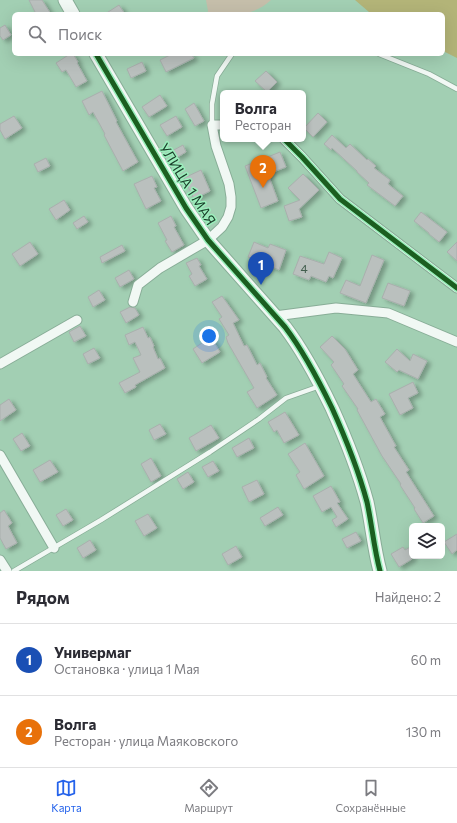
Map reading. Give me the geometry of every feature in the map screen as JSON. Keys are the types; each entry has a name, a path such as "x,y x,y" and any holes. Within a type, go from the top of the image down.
{"street":[{"path":"65,0 72,12"},
{"name":"УЛИЦА 1 МАЯ","path":"97,56 186,208 208,240 295,340 321,385 343,432 362,483 378,570"},
{"path":"133,302 138,286 160,268 208,240 222,227 228,216 231,207 229,184 216,146 212,125 220,125"},
{"path":"287,142 340,199 457,288"},
{"path":"275,316 336,308 388,313 457,342"},
{"path":"0,364 77,320"},
{"path":"0,455 54,548"},
{"path":"0,560 7,571"}],"lane":[{"path":"212,125 212,104 217,76 231,56"},
{"path":"384,56 429,74 457,89"},
{"path":"14,571 101,520 204,456 259,419 286,398 321,385"}],"shaded area":[{"path":"206,0 271,0 264,6 249,12 208,11"},
{"path":"355,0 457,0 457,58 445,52 445,12 369,12"}],"building":[{"path":"29,0 42,0 50,12 35,12"},
{"path":"119,5 124,12 108,12"},
{"path":"5,25 11,35 3,40 0,36 0,28"},
{"path":"67,56 74,56 87,81 76,87 66,70 62,72 56,63"},
{"path":"168,56 192,56 194,58 166,72 160,60"},
{"path":"142,62 146,71 131,78 127,69"},
{"path":"266,71 277,82 269,90 265,90 255,81"},
{"path":"102,91 117,121 116,122 138,162 123,171 93,112 89,115 82,101"},
{"path":"160,95 167,106 149,117 142,107"},
{"path":"194,103 204,121 195,126 185,109"},
{"path":"318,113 327,122 313,137 306,130 306,126"},
{"path":"14,116 22,128 5,139 0,130 0,124"},
{"path":"176,116 182,127 167,136 160,125"},
{"path":"332,135 346,148 350,144 367,160 368,159 376,166 374,168 390,180 388,184 403,196 395,206 367,185 369,183 357,171 332,148 331,150 324,144"},
{"path":"183,145 186,152 176,158 172,151"},
{"path":"280,152 286,167 268,174 278,201 261,208 245,166"},
{"path":"46,158 50,166 38,172 34,164"},
{"path":"201,170 210,191 194,199 184,178"},
{"path":"303,174 319,190 299,209 302,217 289,221 284,206 300,200 288,188"},
{"path":"152,176 157,187 154,188 161,201 146,209 134,184"},
{"path":"64,200 70,210 56,220 49,209"},
{"path":"421,212 447,232 439,242 414,221"},
{"path":"84,216 88,222 77,229 73,223"},
{"path":"171,216 176,226 174,227 184,245 172,252 165,241 167,240 158,223"},
{"path":"30,242 38,254 20,266 12,254"},
{"path":"254,242 268,248 270,244 286,250 279,270 248,257"},
{"path":"457,242 457,261 447,252"},
{"path":"122,245 125,251 102,263 100,257"},
{"path":"329,252 342,258 333,278 329,276 326,282 311,276 309,280 293,274 300,256 324,264"},
{"path":"372,255 384,260 366,303 340,293 346,280 360,286"},
{"path":"197,258 201,265 199,266 207,279 195,286 189,276 192,274 186,263"},
{"path":"129,270 134,279 120,287 115,278"},
{"path":"388,283 410,291 404,306 382,298"},
{"path":"99,290 105,300 93,307 88,297"},
{"path":"222,296 239,320 233,323 244,346 247,345 257,365 260,363 267,377 266,378 277,395 257,408 247,392 254,388 228,343 226,337 229,335 219,319 222,317 212,302"},
{"path":"130,307 135,308 139,315 126,323 120,312"},
{"path":"80,326 86,336 74,342 69,332"},
{"path":"143,327 148,338 150,337 158,359 160,358 165,368 135,385 136,387 125,393 119,383 140,372 133,358 141,355 135,342 129,345 125,335"},
{"path":"332,336 345,349 358,370 353,374 371,402 376,399 385,414 380,417 396,446 394,447 409,470 406,472 434,516 423,523 400,485 401,484 382,456 357,410 358,409 342,386 344,384 331,365 334,362 320,347"},
{"path":"211,337 220,352 202,363 193,349"},
{"path":"94,348 100,358 88,364 83,354"},
{"path":"397,349 410,361 413,354 427,361 418,379 399,370 397,372 385,362"},
{"path":"413,382 418,393 408,398 413,408 400,415 389,394"},
{"path":"9,399 16,410 0,421 0,405"},
{"path":"285,412 299,435 284,443 277,430 274,432 268,422"},
{"path":"160,424 166,434 154,440 149,430"},
{"path":"211,425 219,438 196,451 189,438"},
{"path":"22,433 30,446 21,451 13,439"},
{"path":"249,438 254,448 237,457 232,448"},
{"path":"305,443 324,476 304,489 296,475 300,472 288,454"},
{"path":"151,458 161,476 151,482 141,464"},
{"path":"50,460 58,472 40,482 33,470"},
{"path":"213,461 219,471 208,477 202,467"},
{"path":"188,472 194,482 183,489 177,479"},
{"path":"257,480 264,494 249,502 242,487"},
{"path":"331,486 340,502 337,503 348,519 336,527 332,520 337,517 331,507 322,512 313,496"},
{"path":"278,507 283,515 265,526 260,518"},
{"path":"66,509 73,520 63,526 56,515"},
{"path":"4,510 12,523 8,526 17,543 6,549 0,538 0,513"},
{"path":"148,514 157,528 144,536 135,521"},
{"path":"356,532 361,541 347,548 342,539"},
{"path":"457,534 457,550 452,554 445,541"},
{"path":"90,540 96,550 83,558 77,548"},
{"path":"236,546 242,557 228,565 222,554"},
{"path":"403,547 405,550 409,548 409,559 412,559 399,567 391,554"}],"cycle path":[{"path":"97,56 186,208 208,240 285,327 310,366 327,397 360,478 367,502 380,571"},
{"path":"287,142 340,199 457,288"}],"place":[{"name":"Волга","path":"263,188"},
{"name":"Универмаг","path":"261,285"}]}
